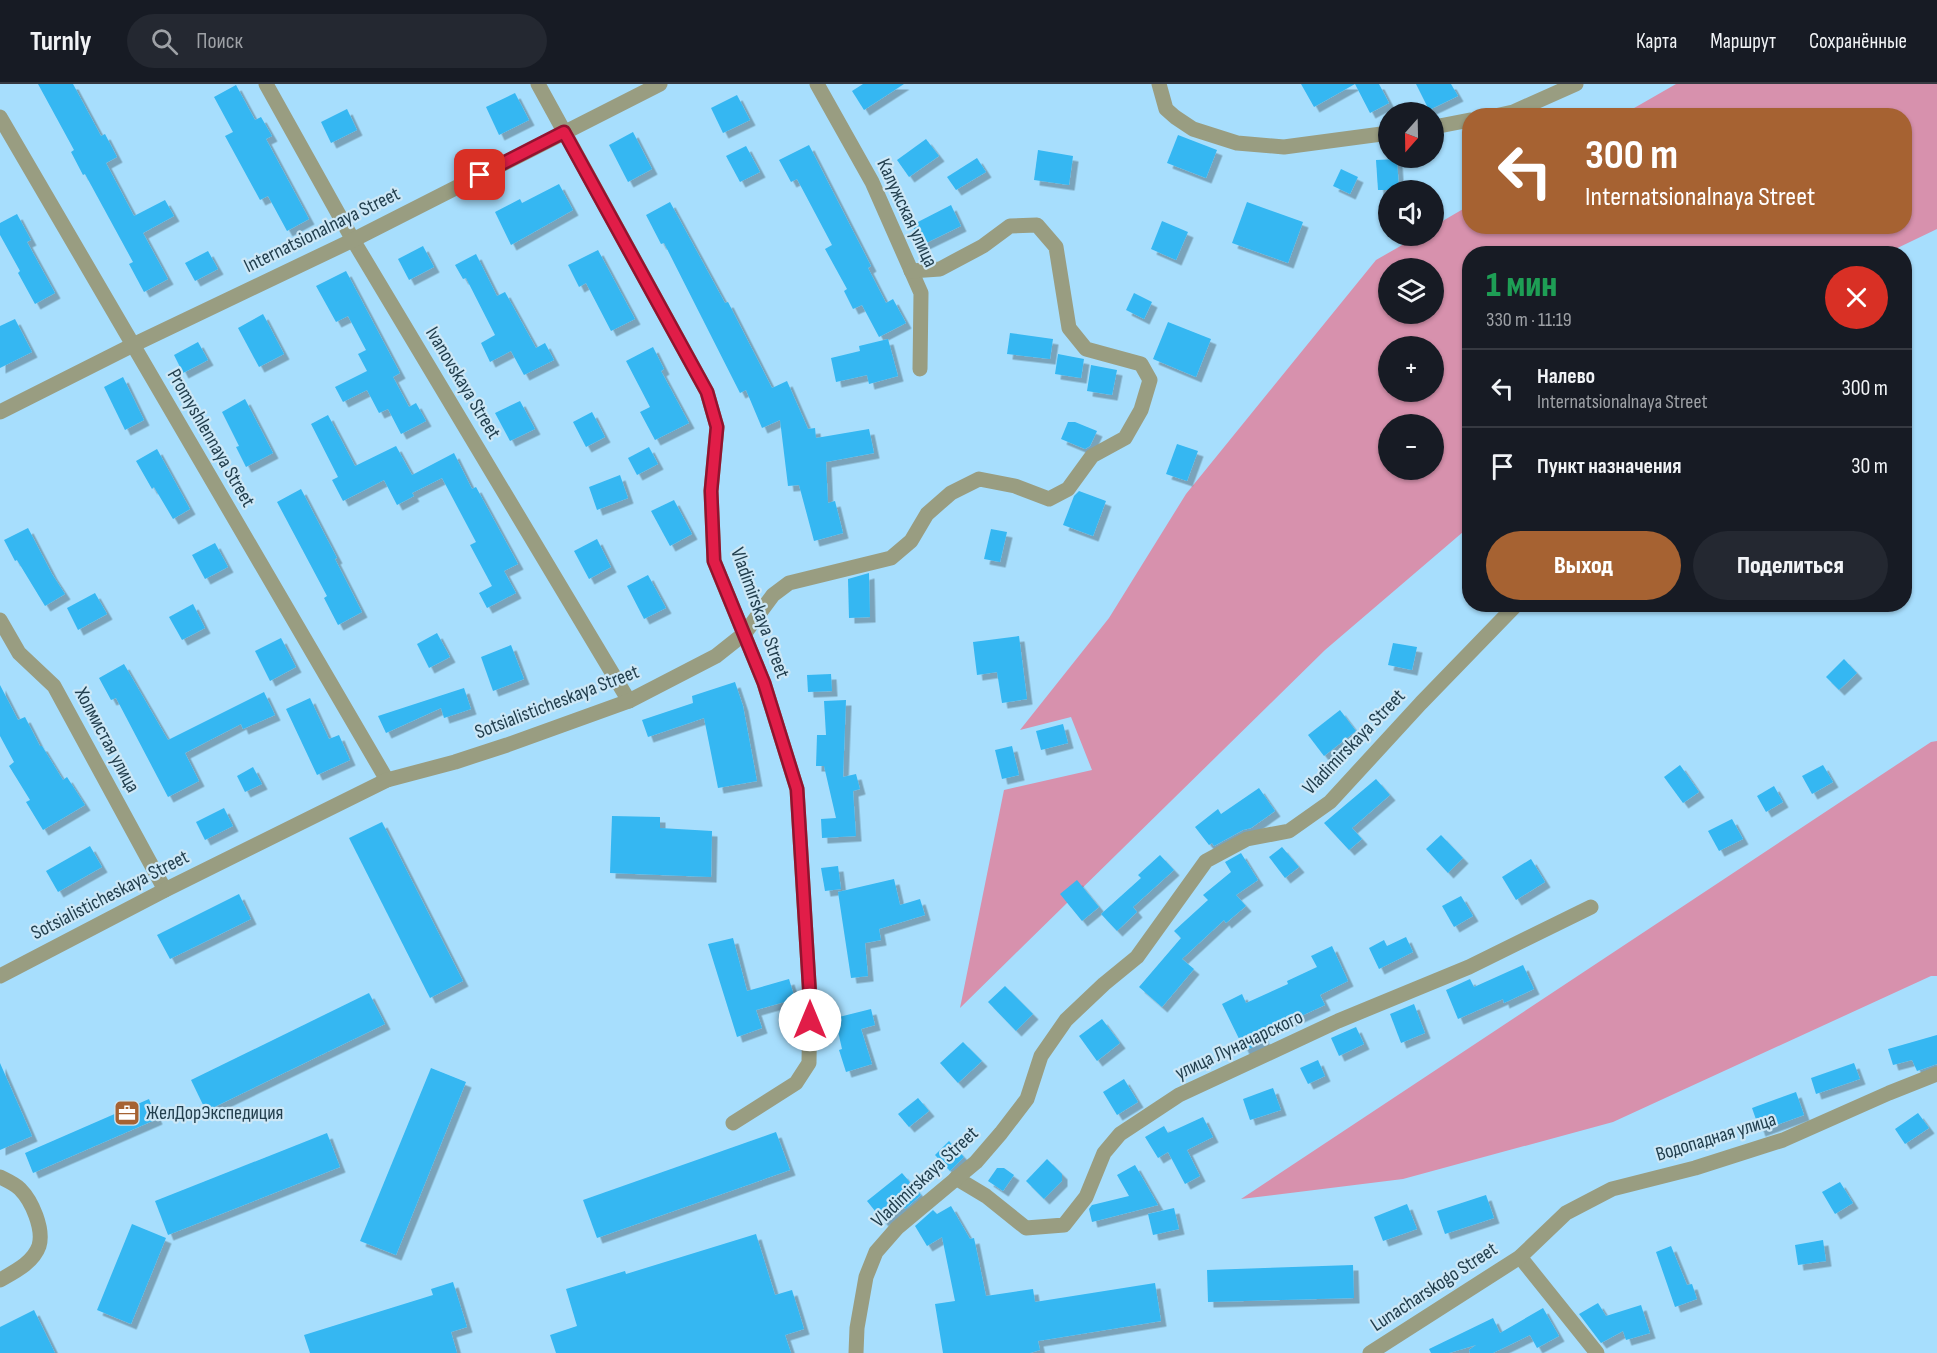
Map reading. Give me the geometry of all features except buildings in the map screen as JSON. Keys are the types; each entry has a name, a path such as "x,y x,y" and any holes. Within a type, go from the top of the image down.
{"street":[{"name":"Ivanovskaya Street","path":"266,84 353,240 629,701"},
{"name":"Vladimirskaya Street","path":"538,84 707,392 717,427 711,491 714,561 764,683 797,789 810,999 808,1063 796,1083 733,1123"},
{"name":"Internatsionalnaya Street","path":"0,411 353,240 660,84"},
{"name":"Калужская улица","path":"817,84 872,182 921,293 920,369"},
{"path":"1159,84 1166,110 1193,129 1237,142 1284,147 1378,134"},
{"path":"1522,108 1576,84"},
{"name":"Promyshlennaya Street","path":"0,117 387,780"},
{"path":"1444,125 1462,122"},
{"name":"Sotsialisticheskaya Street","path":"0,976 165,890 387,780 487,752 629,701 716,656 745,633 773,595 789,583 891,558 911,541 927,514 951,492 979,479 1015,486 1049,498 1068,489 1092,456 1125,438 1141,410 1150,380 1140,364 1086,349 1069,328 1056,247 1037,225 1010,226 983,246 940,269 911,271"},
{"name":"Vladimirskaya Street","path":"856,1353 856,1328 866,1277 876,1252 897,1228 976,1162 1027,1099 1041,1056 1066,1020 1137,957 1206,861 1248,839 1289,831 1330,802 1508,612"},
{"name":"Холмистая улица","path":"0,620 18,652 54,686 165,890"},
{"name":"улица Луначарского","path":"956,1178 986,1196 1026,1228 1064,1225 1086,1197 1104,1153 1120,1134 1179,1095 1338,1021 1469,967 1591,907"},
{"name":"Водопадная улица","path":"1520,1257 1566,1213 1612,1189 1695,1168 1783,1140 1937,1074"},
{"path":"0,1177 19,1187 32,1206 39,1226 39,1246 23,1268 0,1280"},
{"path":"1520,1257 1598,1353"},
{"name":"Lunacharskogo Street","path":"1370,1353 1520,1257"}],"shaded area":[{"path":"1676,84 1937,84 1937,229 1902,246 1462,246 1462,533 1325,650 960,1008 1004,790 1092,770 1071,717 1020,730 1109,618 1186,494 1376,260 1378,259 1378,324 1444,324 1444,258 1380,258 1400,246 1444,246 1444,220 1462,210 1462,234 1912,234 1912,108 1634,108"},
{"path":"1937,741 1937,976 1931,976 1613,1122 1403,1179 1241,1199 1931,742"}],"place":[{"name":"ЖелДорЭкспедиция","path":"127,1113"}],"route":[{"path":"480,175 564,132 707,392 717,427 711,491 714,561 764,683 797,789 810,1020"}]}
